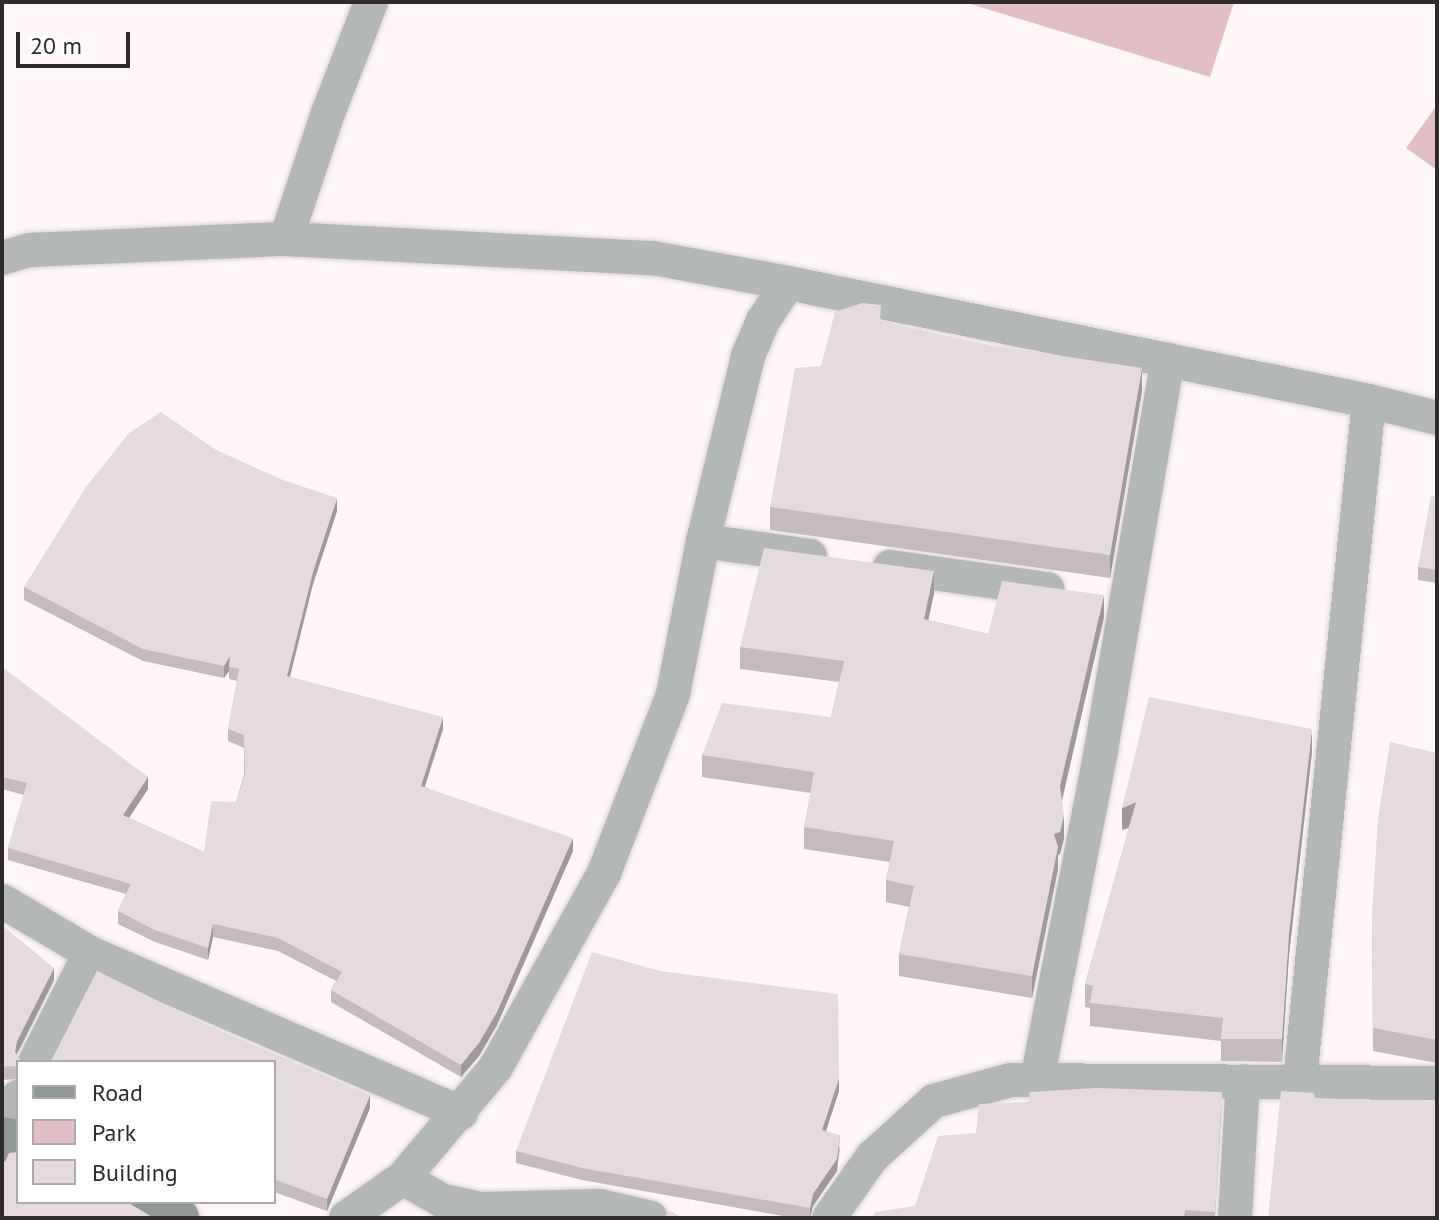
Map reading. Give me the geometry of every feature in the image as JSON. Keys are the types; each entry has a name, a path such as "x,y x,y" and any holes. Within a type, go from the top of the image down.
{"street":[{"path":"286,239 333,100 371,2"},
{"path":"2,258 30,250 286,239 653,258 1369,401 1437,418"},
{"path":"346,1218 403,1178 461,1113 496,1067 604,873 673,694 703,541 748,356 763,321 788,283"},
{"path":"1037,1080 1100,597 1168,360"},
{"path":"1300,1080 1369,401"},
{"path":"703,541 1100,597"},
{"path":"2,901 90,953 461,1113"},
{"path":"36,1060 90,953"},
{"path":"829,1218 872,1157 934,1101 1011,1080 1437,1083"},
{"path":"1235,1218 1243,1081"},
{"path":"2,1130 16,1101"},
{"path":"403,1178 443,1201 480,1209 600,1206 651,1218"},
{"path":"154,1204 177,1218"}],"green space":[{"path":"964,2 1234,2 1210,77"},
{"path":"1437,105 1437,170 1406,148"}],"building":[{"path":"862,303 881,305 880,321 989,345 1142,368 1110,555 770,507 795,368 821,366 835,312"},
{"path":"161,412 216,450 283,480 337,498 313,572 287,676 443,717 421,786 573,838 497,1012 479,1043 461,1065 331,990 342,972 278,938 213,924 208,948 155,930 118,911 131,884 8,848 27,783 2,777 2,667 148,777 123,815 204,852 211,801 236,802 245,775 244,735 228,729 239,669 229,667 230,656 224,666 143,649 24,587 86,487 129,433"},
{"path":"1431,496 1437,497 1437,570 1418,567"},
{"path":"764,548 934,571 924,619 988,634 1002,581 1104,595 1060,786 1064,816 1060,832 1054,834 1058,847 1032,976 899,954 914,886 886,880 894,841 804,827 814,772 702,755 722,703 831,717 844,661 740,647"},
{"path":"1149,697 1312,729 1289,933 1282,1039 1221,1039 1223,1018 1090,1003 1093,986 1085,984 1136,802 1122,808"},
{"path":"1390,742 1437,753 1437,1040 1373,1028 1372,914 1378,819"},
{"path":"2,925 54,968 17,1041 15,1052 21,1060 16,1060 16,1066 2,1067"},
{"path":"592,952 660,971 838,994 839,1078 822,1130 840,1135 837,1159 813,1194 810,1208 582,1168 516,1151"},
{"path":"97,971 203,1023 370,1095 327,1199 276,1180 276,1060 51,1060"},
{"path":"1096,1088 1222,1092 1215,1212 1185,1210 1184,1218 872,1218 875,1212 915,1206 938,1136 976,1133 979,1104 1028,1102 1030,1092"},
{"path":"1281,1091 1314,1093 1315,1098 1437,1102 1437,1218 1268,1218"},
{"path":"16,1152 16,1204 130,1204 154,1218 2,1218 2,1168 9,1153"},
{"path":"670,1211 683,1218 663,1218"}]}
